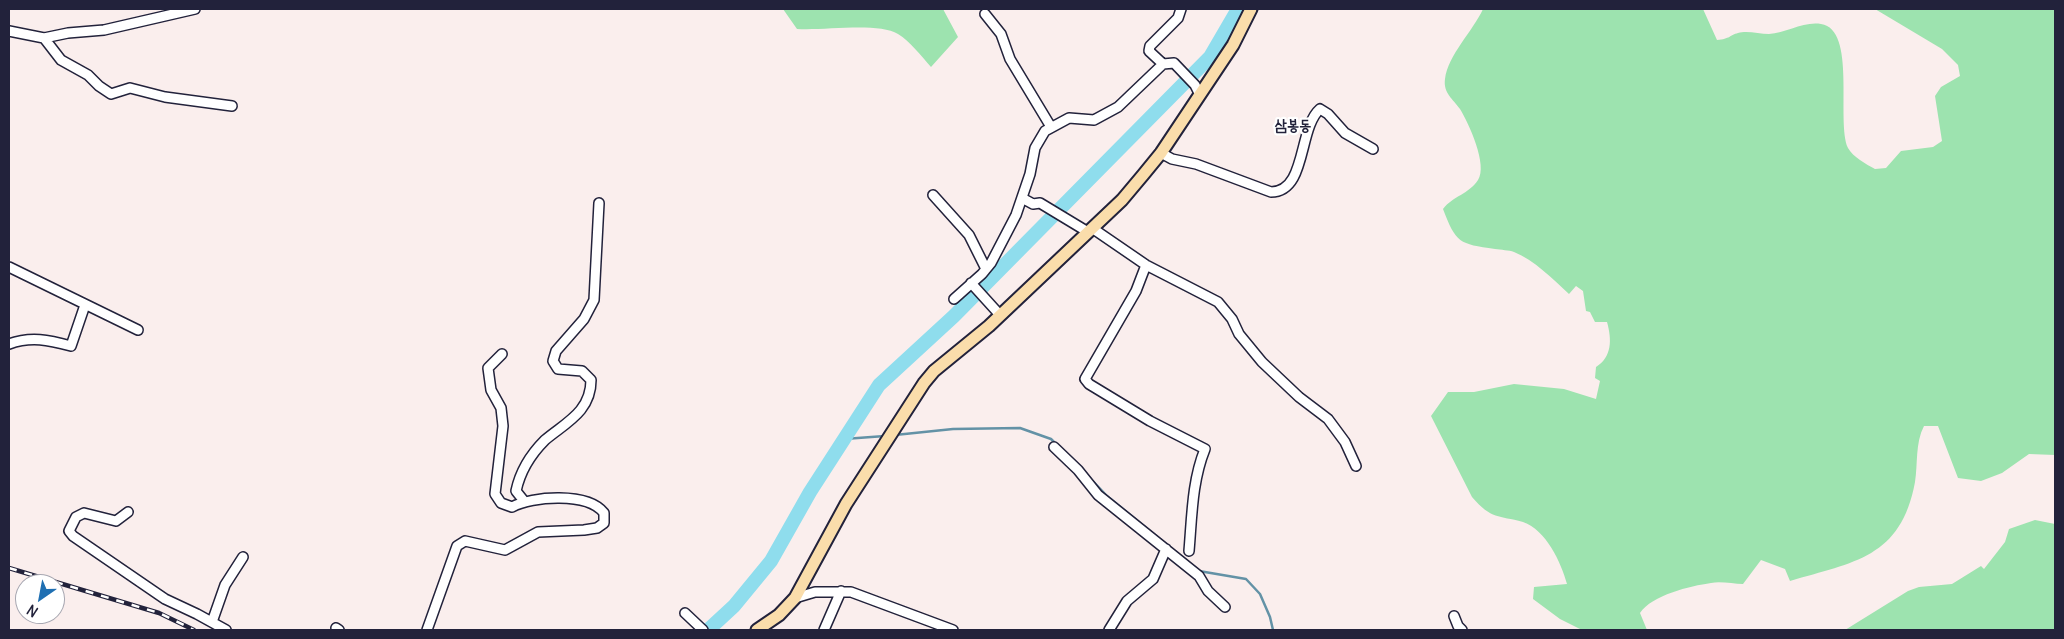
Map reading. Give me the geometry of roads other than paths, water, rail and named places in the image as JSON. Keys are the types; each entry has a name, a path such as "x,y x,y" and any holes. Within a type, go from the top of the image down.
{"main road":[{"path":"758,630 778,615 794,598 846,504 924,383 934,371 1000,315 1122,200 1161,153 1197,89 1233,45 1251,9"}],"street":[{"path":"9,31 44,38 68,33 104,30 195,9"},
{"path":"1163,64 1149,51 1150,46 1178,18 1181,9"},
{"path":"985,14 1001,34 1010,58 1051,126"},
{"path":"44,38 61,60 88,75 111,94 130,88 165,96 232,106"},
{"path":"954,299 986,269 1016,215 1035,148 1040,137 1051,126 1069,118 1094,120 1118,107 1163,64 1174,62 1197,89"},
{"path":"1161,153 1172,159 1196,164 1271,192 1279,192 1288,186 1293,178 1308,132 1316,112 1320,109 1328,114 1345,133 1373,149"},
{"path":"933,194 969,235 986,269"},
{"path":"1022,198 1033,204 1040,203 1090,230 1146,265 1218,302 1232,319 1238,334 1262,362 1298,397 1328,419 1345,442 1356,466"},
{"path":"524,501 516,491 522,472 530,458 546,440 574,420 591,388 591,380 582,371 558,369 553,361 556,351 584,318 594,300 600,203"},
{"path":"1146,265 1136,291 1085,380 1120,404 1205,449 1197,470 1192,505 1193,528 1189,551"},
{"path":"9,267 138,330"},
{"path":"972,284 1000,315"},
{"path":"9,344 33,339 47,340 71,346 85,305"},
{"path":"427,630 457,546 465,541 505,550 538,532 597,528 604,523 605,518 600,508 585,501 567,498 524,501 512,508 502,503 495,494 503,426 501,408 491,390 488,368 502,354"},
{"path":"1054,447 1072,464 1098,495 1199,576 1208,591 1224,607"},
{"path":"128,512 116,521 84,513 76,516 69,531 164,599 226,630"},
{"path":"1109,630 1127,601 1153,579 1166,549"},
{"path":"212,622 225,585 243,557"},
{"path":"794,598 815,592 841,591 866,596 953,630"},
{"path":"824,630 841,591"},
{"path":"686,613 701,628"},
{"path":"1454,616 1462,630"}],"waterway":[{"path":"708,630 734,606 771,561 810,492 879,385 954,316 1210,57 1238,9"},
{"path":"895,435 953,429 1020,428 1051,439 1056,444"},
{"path":"844,439 885,436"},
{"path":"1069,456 1107,496 1199,571 1246,579 1260,594 1270,617 1273,630"}],"railway":[{"path":"9,568 159,613 194,630"}],"district":[{"name":"삼봉동","path":"1293,126"}]}
